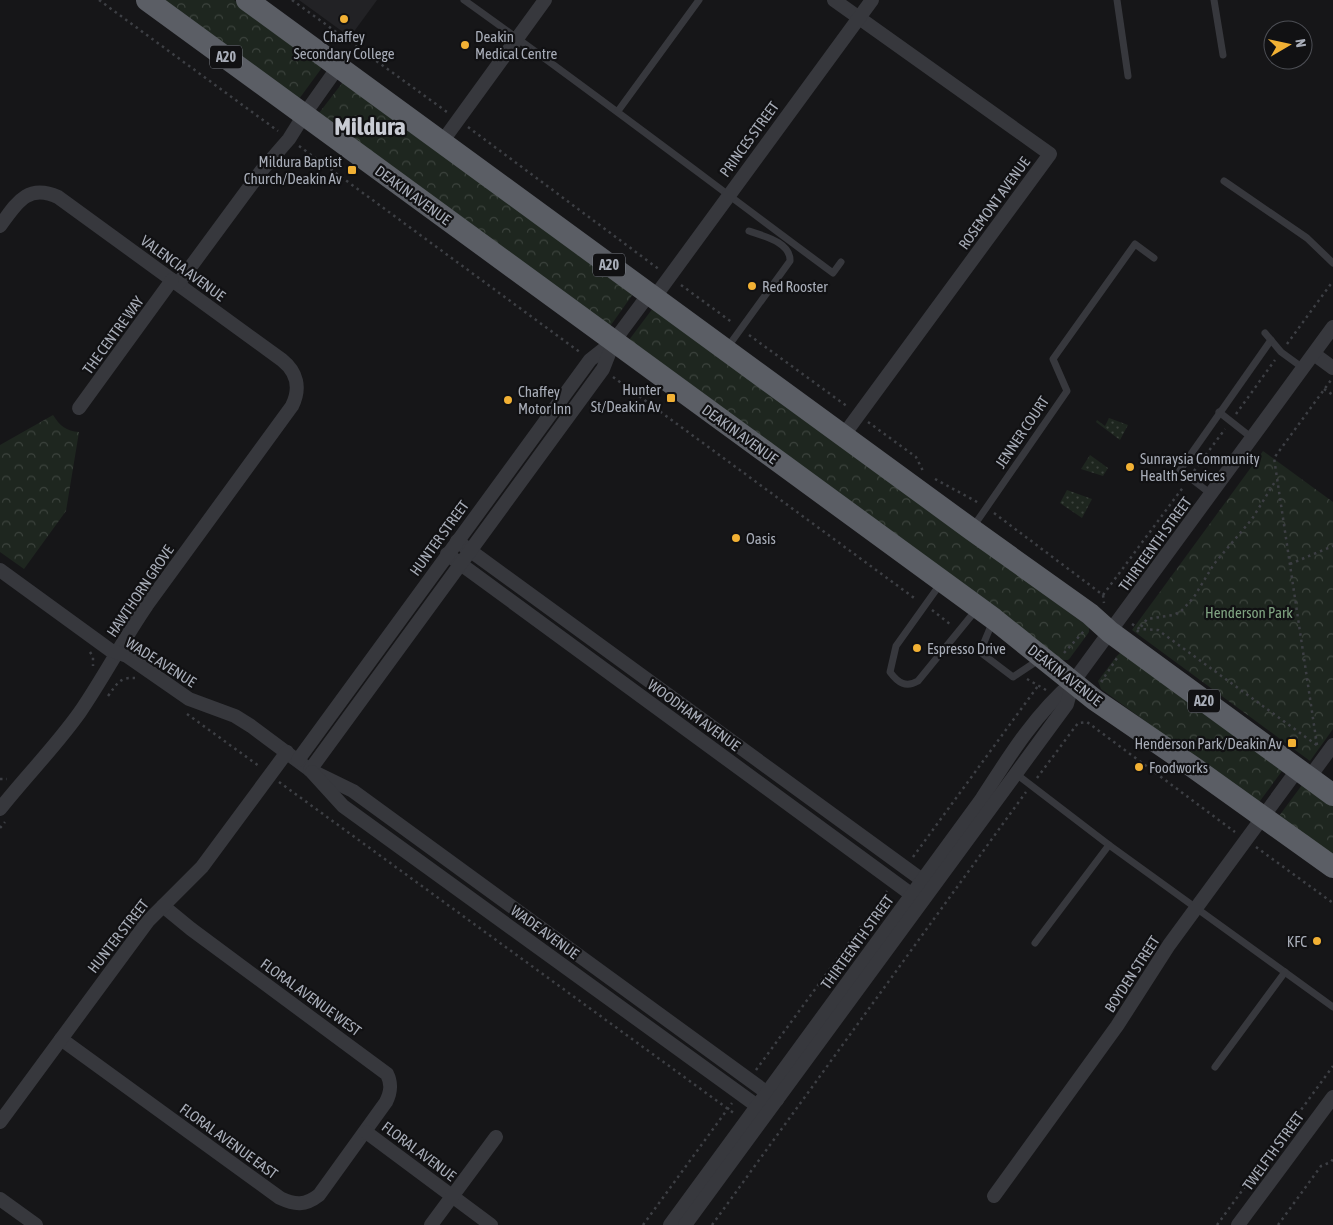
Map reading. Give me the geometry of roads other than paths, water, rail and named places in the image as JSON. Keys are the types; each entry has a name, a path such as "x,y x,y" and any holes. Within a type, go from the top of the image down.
{"highway":[{"name":"DEAKIN AVENUE","path":"147,0 986,613 1048,662 1065,689 1091,696 1333,867"},
{"name":"A20","path":"247,0 971,529 1134,637 1304,774 1333,795"}],"street":[{"path":"442,142 545,0"},
{"name":"ROSEMONT AVENUE","path":"834,0 1050,154 843,436"},
{"name":"PRINCES STREET","path":"651,296 670,277 872,0"},
{"name":"THE CENTRE WAY","path":"79,408 262,170 279,152 286,137 338,67"},
{"name":"VALENCIA AVENUE","path":"0,226 22,198 36,192 43,192 58,197 288,366 298,386"},
{"name":"HUNTER STREET","path":"0,1122 148,921 202,867 270,774 292,756 458,541 590,360 614,341 651,296"},
{"name":"THIRTEENTH STREET","path":"684,1225 762,1110 927,884 1004,765 1065,689 1108,618 1212,494 1333,328"},
{"name":"HUNTER STREET","path":"310,770 603,369 614,341"},
{"path":"1314,354 1331,374"},
{"name":"HAWTHORN GROVE","path":"3,809 78,714 104,677 147,605 292,406 298,392 298,386"},
{"name":"WOODHAM AVENUE","path":"458,541 927,884"},
{"name":"WOODHAM AVENUE","path":"447,554 917,898"},
{"name":"WADE AVENUE","path":"0,570 110,650 127,656 189,699 235,716 292,756 310,770 343,806 762,1110"},
{"name":"THIRTEENTH STREET","path":"927,884 1016,774 1067,704 1065,689"},
{"name":"BOYDEN STREET","path":"994,1196 1117,1026 1154,966 1196,908 1242,837 1264,817 1333,745"},
{"name":"WADE AVENUE","path":"310,770 354,792 772,1096"},
{"name":"FLORAL AVENUE WEST","path":"163,906 190,929 387,1074 391,1086 390,1094 366,1132"},
{"name":"FLORAL AVENUE EAST","path":"61,1039 288,1202 298,1205 306,1203 319,1195 366,1132"},
{"name":"TWELFTH STREET","path":"1238,1225 1333,1096"},
{"name":"THIRTEENTH STREET","path":"670,1225 745,1122 762,1110"},
{"name":"FLORAL AVENUE","path":"366,1132 491,1225"},
{"name":"FLORAL AVENUE","path":"431,1225 496,1136"},
{"path":"0,1199 36,1225"}],"lane":[{"path":"464,0 618,111 728,196 833,273 840,262"},
{"path":"618,111 700,0"},
{"path":"1117,0 1128,76"},
{"path":"1214,0 1223,55"},
{"path":"1224,181 1307,238 1333,263"},
{"path":"726,350 790,261 790,256 786,249 770,238 749,231"},
{"name":"JENNER COURT","path":"971,529 1066,391 1053,359 1135,244 1154,258"},
{"path":"1266,333 1281,352 1303,368"},
{"path":"1191,454 1271,340"},
{"path":"1219,412 1252,438"},
{"path":"1183,466 1180,470 1212,494"},
{"path":"942,581 896,646 890,672 896,680 911,685 918,681 959,631 986,613"},
{"path":"986,613 980,652 1013,676 1048,662"},
{"path":"1004,765 1109,845 1333,1007"},
{"path":"1035,943 1109,845"},
{"path":"1215,1067 1285,972"}],"place":[{"name":"Chaffey Secondary College","path":"344,19"},
{"name":"Deakin Medical Centre","path":"465,45"},
{"name":"Mildura Baptist Church/Deakin Av","path":"352,170"},
{"name":"Red Rooster","path":"752,286"},
{"name":"Hunter St/Deakin Av","path":"671,398"},
{"name":"Chaffey Motor Inn","path":"508,400"},
{"name":"Sunraysia Community Health Services","path":"1130,467"},
{"name":"Oasis","path":"736,538"},
{"name":"Espresso Drive","path":"917,648"},
{"name":"Henderson Park/Deakin Av","path":"1292,743"},
{"name":"Foodworks","path":"1139,767"},
{"name":"KFC","path":"1317,941"}],"district":[{"name":"Mildura","path":"370,126"}],"park label":[{"name":"Henderson Park","path":"1249,612"}]}
